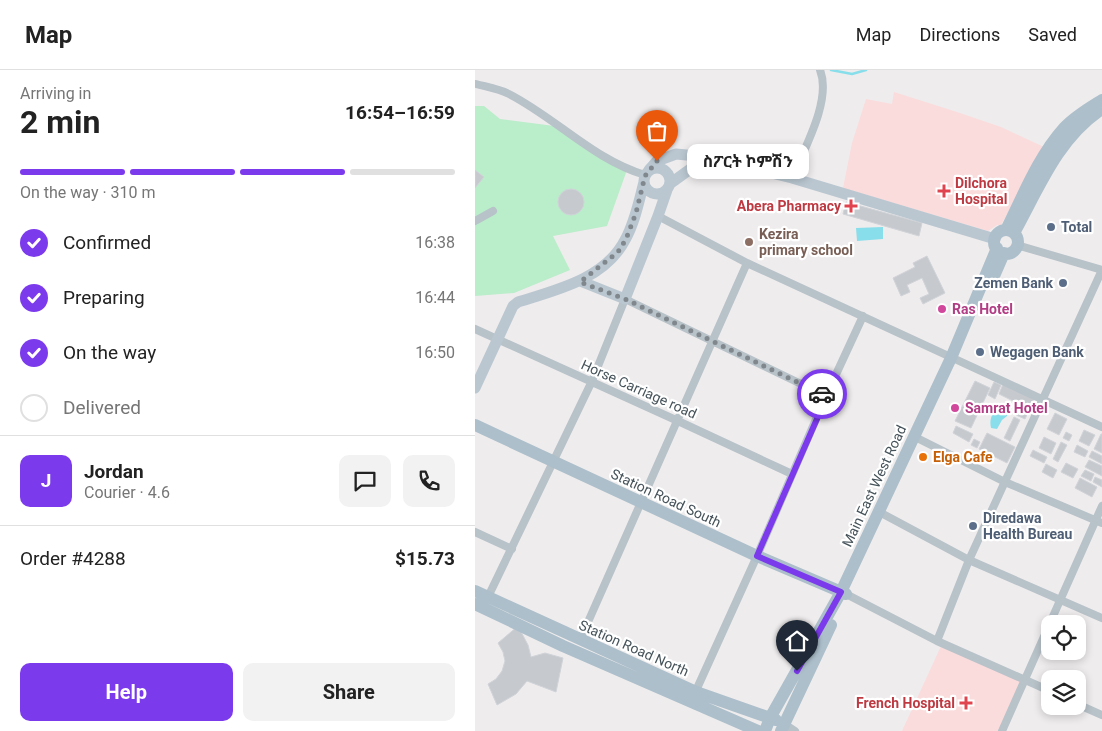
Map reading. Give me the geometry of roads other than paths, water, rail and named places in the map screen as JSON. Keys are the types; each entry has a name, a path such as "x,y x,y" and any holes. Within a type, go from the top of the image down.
{"main road":[{"path":"475,388 513,306 518,302 580,282 618,252 626,239 646,176 657,161 676,154 707,157 792,178 1011,252 1012,236 1029,196 1063,146 1102,103"},
{"path":"646,176 645,188 652,194 660,194 707,157"},
{"path":"580,282 625,299 659,216 669,186 670,177 665,170 659,168 646,176"},
{"path":"999,247 999,233 1012,236"},
{"name":"Main East West Road","path":"782,727 954,359 999,247"},
{"name":"Station Road South","path":"475,425 757,556 843,593"},
{"name":"Main East West Road","path":"765,731 770,718 843,593 883,514 916,437"},
{"name":"Station Road North","path":"475,591 482,603 563,646 693,697 770,718 782,727"},
{"name":"Station Road North","path":"482,603 580,640 757,731"}],"street":[{"path":"792,178 820,111 824,94 820,72"},
{"path":"476,84 508,94 549,118 627,170 646,176"},
{"path":"475,221 493,211"},
{"path":"659,216 747,263 1102,427"},
{"path":"937,641 969,560 1102,270 1012,236"},
{"path":"580,640 747,263"},
{"path":"482,603 512,549 592,381 625,299 827,396"},
{"path":"693,697 863,316"},
{"name":"Horse Carriage road","path":"475,329 678,420 792,474"},
{"path":"916,437 1005,482 1099,522"},
{"path":"1002,731 1060,599 1099,522 1102,506"},
{"path":"883,514 969,560 1102,618"},
{"path":"475,532 512,549"},
{"path":"843,593 937,641 1041,687"},
{"path":"1086,708 1102,715"},
{"path":"782,727 795,731"}],"water":[{"path":"883,227 883,239 857,241 856,228"},
{"path":"1000,407 1008,411 1007,416 1002,420 997,429 991,428 992,416"}],"waterway":[{"path":"831,70 852,74 866,70"}],"place":[{"name":"ስፖርት ኮምሽን","path":"657,161"},
{"name":"Dilchora Hospital","path":"944,191"},
{"name":"Abera Pharmacy","path":"851,206"},
{"name":"Total","path":"1051,227"},
{"name":"Kezira primary school","path":"749,242"},
{"name":"Zemen Bank","path":"1063,283"},
{"name":"Ras Hotel","path":"942,309"},
{"name":"Wegagen Bank","path":"980,352"},
{"name":"Samrat Hotel","path":"955,408"},
{"name":"Elga Cafe","path":"923,457"},
{"name":"Diredawa Health Bureau","path":"973,526"},
{"name":"French Hospital","path":"966,703"}]}
